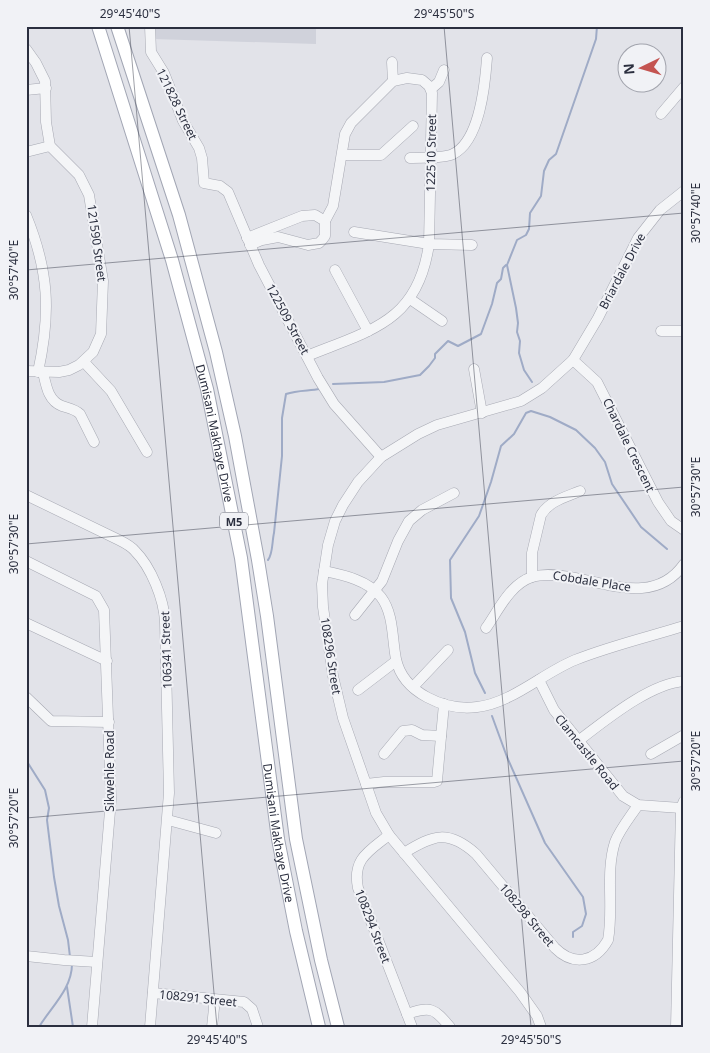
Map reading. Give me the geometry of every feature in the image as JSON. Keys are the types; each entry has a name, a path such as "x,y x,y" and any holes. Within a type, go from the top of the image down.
{"main road":[{"name":"Dumisani Makhaye Drive","path":"98,26 172,260 207,389 241,558 278,839 296,932 319,1027"},
{"name":"Dumisani Makhaye Drive","path":"117,26 179,215 216,352 235,436 266,607 296,839 321,960 338,1027"}],"street":[{"name":"121828 Street","path":"150,26 151,52 164,73 183,121 199,148 202,158 204,183"},
{"path":"26,49 43,75 46,88 46,122 50,146 26,152"},
{"path":"410,158 453,154 468,139 473,130 482,95 487,58"},
{"path":"392,62 393,81"},
{"path":"248,242 278,237 303,244 319,243 325,236 325,221 333,206 346,134 351,122 393,81 407,78 416,79 426,83 431,89 440,82 444,70"},
{"path":"661,114 684,87"},
{"path":"26,90 46,88"},
{"name":"122510 Street","path":"307,356 368,331 390,318 410,299 420,281 424,271 429,244 431,89"},
{"path":"342,155 376,156 384,154 413,126"},
{"name":"121590 Street","path":"50,146 74,170 86,187 97,232 104,281 103,314 98,342 93,352 84,362"},
{"name":"122509 Street","path":"204,183 220,186 228,192 248,242 334,404 381,457"},
{"name":"Briardale Drive","path":"573,360 598,318 638,238 660,210 684,191"},
{"path":"26,215 42,262 47,293 46,330 41,372 53,400 59,405 76,410 80,414 94,442"},
{"path":"248,242 302,216 315,215 325,221"},
{"path":"354,232 429,244 472,245"},
{"path":"335,270 368,331"},
{"path":"410,299 442,320"},
{"path":"661,331 684,331"},
{"name":"108296 Street","path":"541,1027 537,1016 520,992 389,835 376,813 337,698 323,607 322,584 328,545 335,521 358,482 381,457 426,430 512,405 529,397 573,360"},
{"name":"Chardale Crescent","path":"573,360 597,382 661,507 671,521 684,530"},
{"path":"26,371 69,370 84,362 110,391 147,452"},
{"path":"474,369 482,413"},
{"path":"486,628 510,594 520,584 532,577 532,553 543,510 552,503 580,491"},
{"path":"355,615 375,591 386,573 398,541 410,521 422,510 454,492"},
{"name":"106341 Street","path":"26,495 132,548 144,562 161,596 165,612 169,793 150,1027"},
{"name":"Sikwehle Road","path":"26,561 81,587 99,599 104,610 111,798 92,1027"},
{"name":"Cobdale Place","path":"532,577 557,575 630,588 648,588 668,580 684,564"},
{"path":"324,571 352,578 375,591 381,597 388,610 396,661 405,679 431,700 444,704 466,707 485,706 495,703 574,660 684,626"},
{"path":"26,623 107,661"},
{"path":"413,687 448,650"},
{"path":"358,690 396,661"},
{"name":"Clamcastle Road","path":"538,680 554,710 578,741 623,796 638,805"},
{"path":"578,741 625,707 665,685 684,681"},
{"path":"26,697 51,721 109,722"},
{"path":"366,784 434,782 438,778 444,704"},
{"path":"384,754 403,731 412,730 422,735 441,736"},
{"path":"651,754 684,735"},
{"path":"638,805 682,805 680,995 676,1027"},
{"name":"108298 Street","path":"404,853 424,841 434,838 453,839 464,844 476,854 555,948 569,958 583,960 596,954 608,940 611,866 615,843 638,805"},
{"path":"168,820 216,833"},
{"name":"108294 Street","path":"389,835 364,857 356,872 356,880 412,1027"},
{"path":"26,956 97,962"},
{"name":"108291 Street","path":"153,993 244,1002 252,1009 258,1027"},
{"path":"212,1027 213,1000"},
{"path":"407,1014 421,1009 432,1010 438,1013 450,1027"}],"shaded area":[{"path":"154,26 316,26 316,44 153,39"}],"waterway":[{"path":"532,382 524,370 519,353 520,341 517,332 516,308 507,265 517,240 526,235 529,229 530,213 541,196 544,171 549,160 556,154 596,39 597,26"},
{"path":"333,384 384,382 420,375 435,358 435,354 448,341 458,346 481,334 492,304 497,283 501,279 503,268 506,265"},
{"path":"268,560 272,551 274,533 282,456 282,418 286,394 320,389"},
{"path":"485,693 475,673 465,632 451,598 450,560 479,516 501,446 514,434 526,413 531,411 550,417 576,430 595,448 605,462 612,484 641,527 667,549"},
{"path":"492,716 507,757 545,843 583,897 586,914 582,926 573,932 573,937"},
{"path":"26,760 45,790 49,808 47,820 54,877 70,957"},
{"path":"39,1027 65,990 69,982 72,964"},
{"path":"67,987 73,1027"}]}
